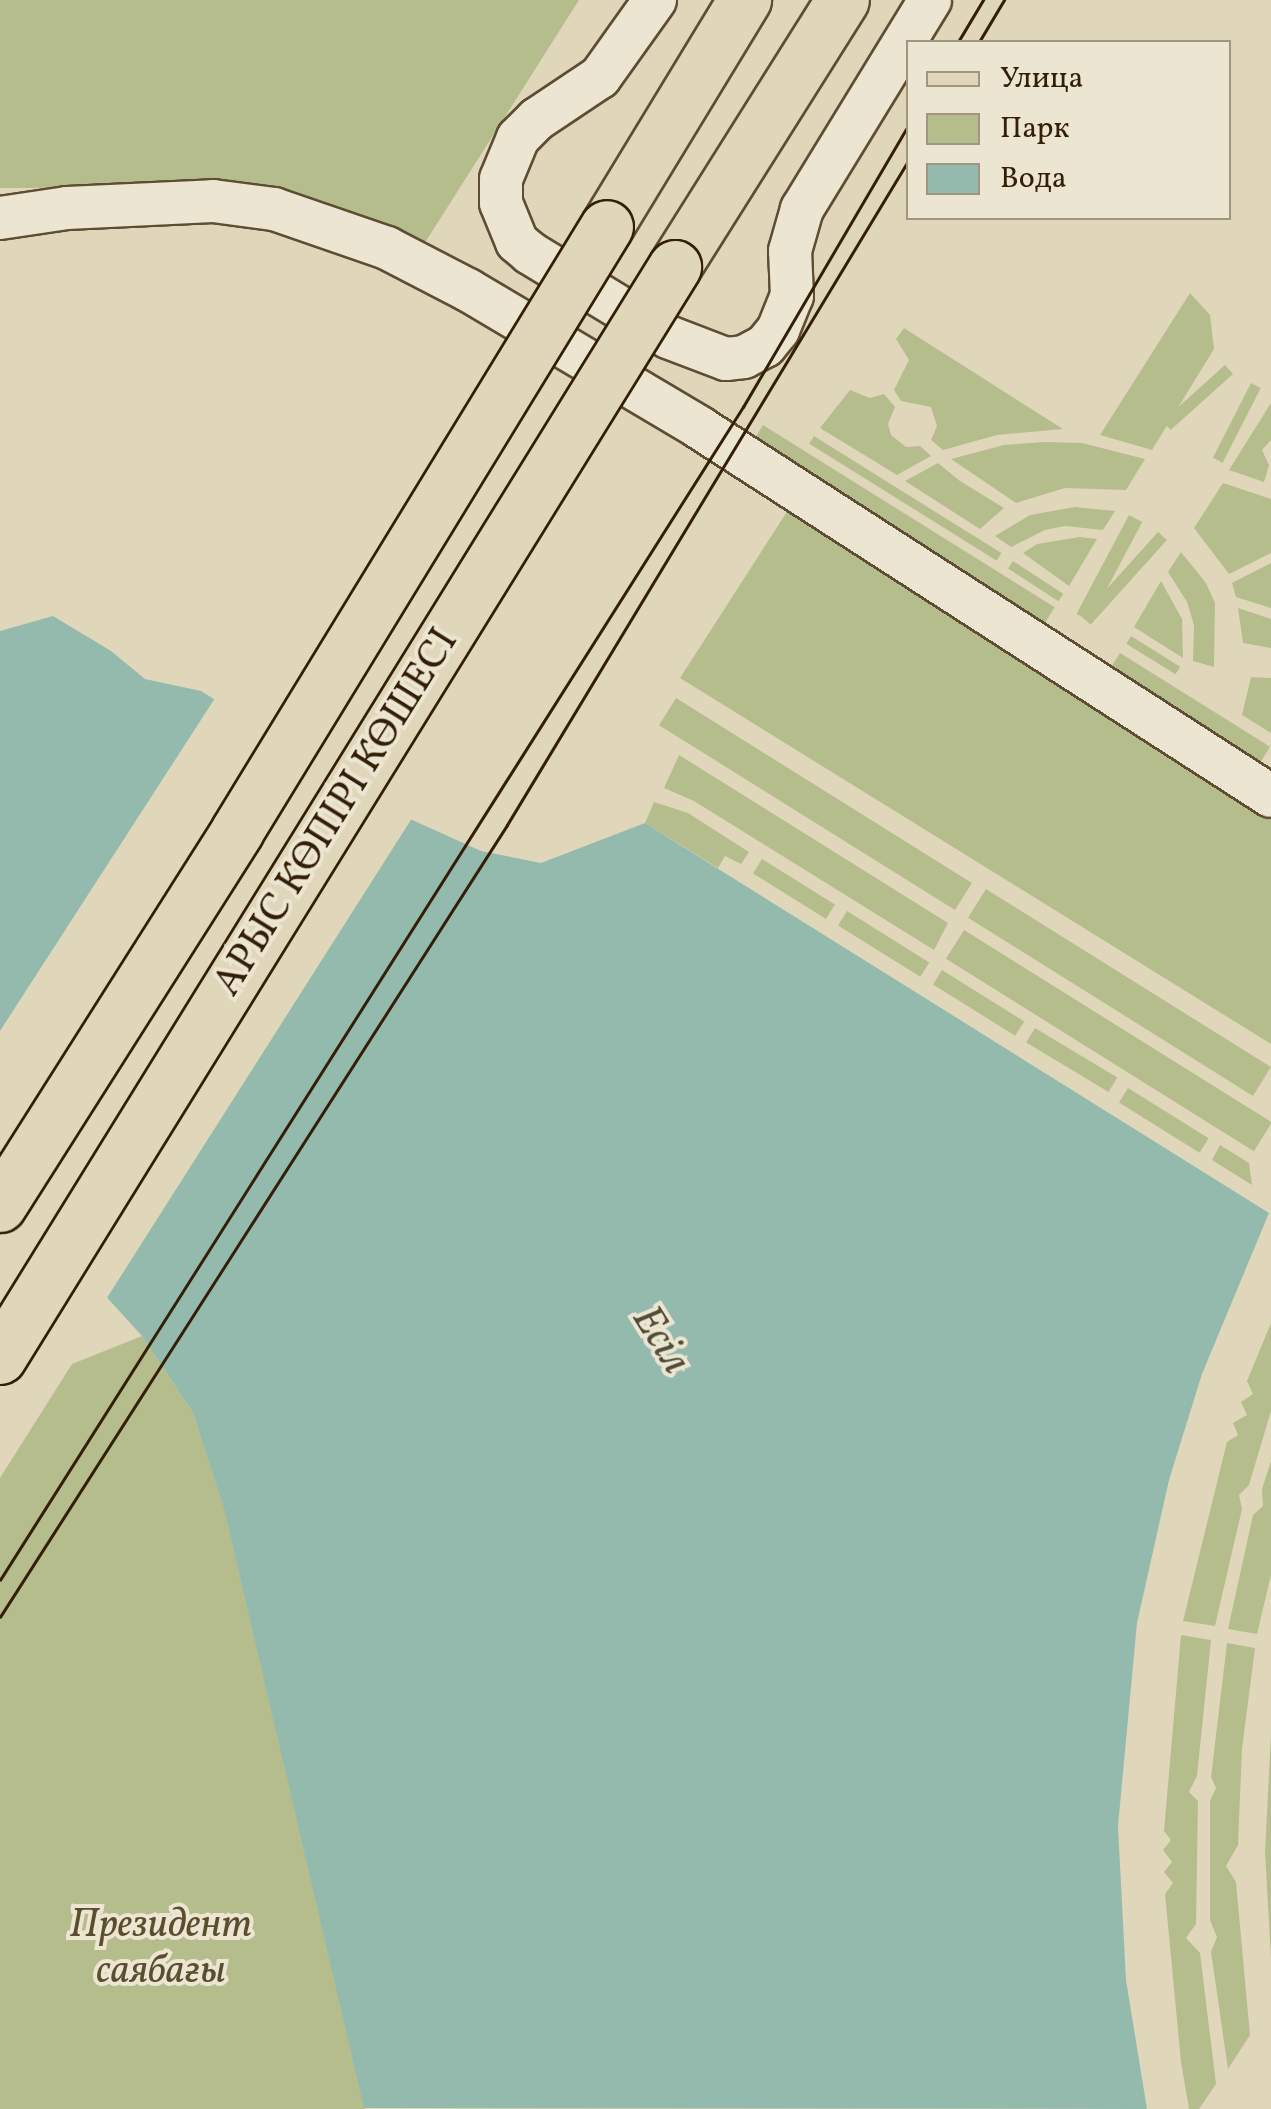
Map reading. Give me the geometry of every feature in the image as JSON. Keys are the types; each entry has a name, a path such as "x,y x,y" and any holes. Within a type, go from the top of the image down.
{"main road":[{"name":"АРЫС КӨПІРІ КӨШЕСІ","path":"0,1206 238,832 746,0"},
{"name":"АРЫС КӨПІРІ КӨШЕСІ","path":"0,1358 843,0"}],"street":[{"path":"654,0 600,76 518,138 501,179 501,203 517,242 530,253 668,337 726,358 744,356 765,346 778,330 792,296 790,251 802,210 930,0"},
{"path":"0,218 86,206 213,201 274,208 387,248 468,290 700,428 1271,796"}],"green space":[{"path":"0,0 579,0 421,249 260,187 0,188"},
{"path":"1190,293 1210,315 1214,349 1152,450 1100,435"},
{"path":"904,328 1063,429 997,435 943,450 931,440 937,426 931,407 901,401 894,390 909,360 896,339"},
{"path":"1225,365 1233,374 1171,430 1163,421"},
{"path":"1251,383 1261,388 1223,463 1213,458"},
{"path":"850,390 870,398 884,394 895,407 888,424 891,435 906,447 920,446 931,456 897,475 820,428"},
{"path":"1271,403 1271,440 1262,450 1269,465 1264,482 1229,470"},
{"path":"763,425 1055,607 1044,624 752,442"},
{"path":"814,436 1001,553 997,561 809,444"},
{"path":"1082,443 1145,459 1126,490 1065,488 1016,503 951,459 1004,445"},
{"path":"938,463 1004,508 980,529 905,481"},
{"path":"1223,483 1271,499 1271,553 1229,574 1194,528"},
{"path":"790,507 1271,816 1271,1044 680,678"},
{"path":"1075,507 1115,511 1103,530 1065,526 1045,530 1011,547 995,536 1030,515"},
{"path":"1129,515 1142,522 1090,621 1076,614"},
{"path":"1158,532 1167,540 1091,625 1082,617"},
{"path":"1080,537 1097,539 1069,586 1023,553 1037,544"},
{"path":"1181,552 1206,583 1215,603 1214,667 1193,661 1194,625 1187,602 1168,572"},
{"path":"1013,561 1063,594 1058,601 1008,569"},
{"path":"1271,563 1271,608 1236,597 1232,583"},
{"path":"1161,581 1182,619 1183,658 1134,627"},
{"path":"1238,608 1271,619 1271,648 1243,643"},
{"path":"1131,636 1180,667 1175,674 1126,644"},
{"path":"1120,653 1270,747 1258,765 1108,672"},
{"path":"1251,677 1271,678 1271,733 1242,715"},
{"path":"676,698 972,883 955,910 659,725"},
{"path":"679,755 948,923 934,950 694,801 664,788"},
{"path":"654,802 688,813 749,852 741,864 725,856 718,868 645,823"},
{"path":"762,859 835,905 826,919 753,873"},
{"path":"986,889 1271,1067 1253,1096 968,918"},
{"path":"847,911 929,962 920,977 838,925"},
{"path":"964,930 1271,1122 1254,1151 946,959"},
{"path":"942,970 1024,1021 1015,1036 933,984"},
{"path":"1035,1028 1117,1077 1109,1092 1026,1043"},
{"path":"1128,1088 1209,1138 1200,1153 1119,1102"},
{"path":"1220,1145 1249,1163 1252,1185 1212,1160"},
{"path":"1271,1323 1271,1411 1249,1485 1239,1495 1242,1509 1215,1626 1183,1621 1227,1442 1238,1435 1233,1423 1247,1415 1241,1402 1253,1394 1247,1381"},
{"name":"Президент саябағы","path":"142,1336 193,1413 224,1508 365,2109 0,2109 0,1478 72,1364"},
{"path":"1271,1461 1271,1575 1257,1634 1228,1629 1253,1515 1263,1506 1262,1489"},
{"path":"1181,1635 1211,1640 1197,1776 1189,1792 1198,1801 1196,1924 1186,1938 1200,1953 1216,2084 1199,2109 1189,2109 1181,2062 1165,1894 1173,1883 1164,1872 1172,1862 1163,1850 1171,1840 1164,1831"},
{"path":"1227,1643 1255,1648 1242,1749 1238,1845 1226,1866 1236,1882 1250,2035 1228,2069 1211,1952 1217,1937 1210,1920 1210,1801 1216,1788 1211,1777"},
{"path":"1271,1734 1271,1959 1265,1852"}],"water":[{"name":"Есіл","path":"53,616 111,651 145,679 201,691 399,814 481,851 541,863 645,823 1269,1213 1202,1374 1169,1480 1137,1623 1118,1826 1126,1980 1147,2109 364,2108 224,1509 193,1413 142,1336 0,1180 0,631"}],"pier":[{"path":"217,695 414,815 105,1301 0,1188 0,1031"}],"tram line":[{"path":"959,40 983,0"},
{"path":"980,40 1004,0"},
{"path":"0,1580 743,407 906,129"},
{"path":"0,1617 507,825 906,164"}]}
